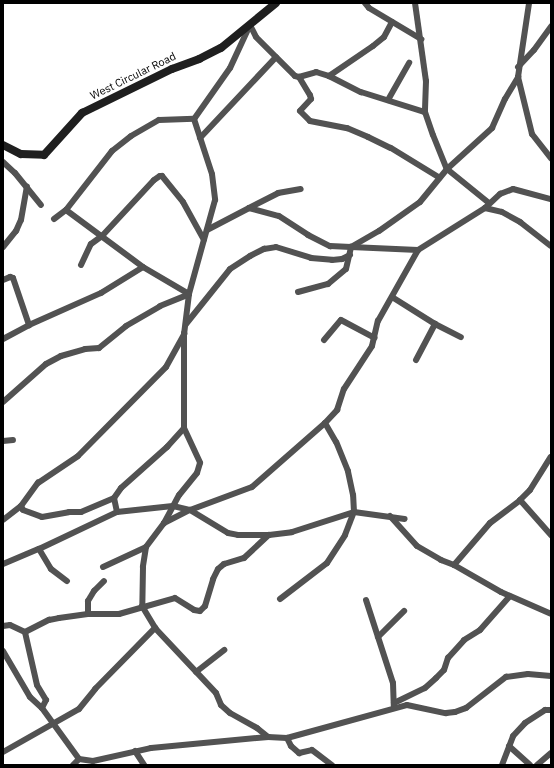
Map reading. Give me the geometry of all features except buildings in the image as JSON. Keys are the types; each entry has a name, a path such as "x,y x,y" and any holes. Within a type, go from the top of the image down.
{"street":[{"name":"West Circular Road","path":"3,145 21,154 44,155 82,113 172,69 199,59 220,48 276,3"},
{"path":"365,3 368,8 421,39"},
{"path":"416,3 426,81 425,112 432,135 447,169 487,206 520,222 551,246"},
{"path":"528,3 518,67 518,77 532,134 551,158"},
{"path":"329,76 384,37 392,22"},
{"path":"250,25 256,37 299,77 311,99 300,111 310,121 347,128 368,137 391,148 440,178"},
{"path":"194,119 230,68 250,25"},
{"path":"518,67 534,50 551,27"},
{"path":"200,138 276,57"},
{"path":"388,100 409,63"},
{"path":"299,77 316,72 329,76 361,92 425,112"},
{"path":"351,247 380,231 420,202 447,169 492,128 504,99 518,77"},
{"path":"103,567 146,547 164,523 179,495 197,473 200,463 184,428 184,333 189,294 215,200 212,174 194,119"},
{"path":"54,219 66,210 112,151 131,136 159,120 194,119"},
{"path":"3,162 28,187 41,205"},
{"path":"81,265 88,248 102,236 154,180 162,176 183,202 204,240"},
{"path":"3,247 16,231 21,220 28,187"},
{"path":"207,230 278,193 301,189"},
{"path":"164,523 190,510 252,487 326,423 337,410 344,389 368,354 375,338 378,321 418,250 487,206 500,194 513,189 551,199"},
{"path":"249,208 279,216 308,235 330,246 418,250"},
{"path":"66,210 143,267 189,294"},
{"path":"185,325 230,269 264,249 276,247 311,258 326,260 342,260 350,255"},
{"path":"298,292 328,284 346,269 351,247"},
{"path":"3,339 29,325 101,293 143,267"},
{"path":"3,280 10,277 13,278 29,325"},
{"path":"3,402 46,364 61,356 99,348 126,326 160,306 189,294"},
{"path":"392,297 435,324 461,337"},
{"path":"324,340 341,320 375,338"},
{"path":"416,360 435,324"},
{"path":"3,520 21,506 34,486 78,456 166,367 184,333"},
{"path":"280,599 327,563 345,535 354,512 353,495 348,471 326,423"},
{"path":"21,506 23,510 42,517 69,512 81,512 114,498 131,478 148,465 184,428"},
{"path":"3,440 12,440"},
{"path":"454,565 490,523 520,500 530,490 551,457"},
{"path":"114,498 117,512"},
{"path":"520,500 551,535"},
{"path":"3,564 39,549 117,512 173,506 190,510 228,533 238,535 269,535 292,532 354,512 405,519"},
{"path":"390,516 417,546 510,596 551,614"},
{"path":"25,632 49,620 88,614 119,614 142,606 175,598 194,610 203,610 218,569 224,564 244,558 269,535"},
{"path":"146,547 143,567 142,606 155,628 216,693 221,705 230,713 257,728 268,737"},
{"path":"39,549 51,569 67,581"},
{"path":"88,614 88,601 94,591 104,581"},
{"path":"394,706 425,688 436,678 444,670 448,658 464,640 480,630 510,596"},
{"path":"366,600 393,683 394,706"},
{"path":"378,637 404,611"},
{"path":"3,626 10,625 25,632"},
{"path":"3,752 84,705 94,689 155,628"},
{"path":"25,632 37,685 46,700 42,708"},
{"path":"196,672 224,650"},
{"path":"3,651 30,697 42,708 75,763 93,761 150,748 268,737 287,738 394,706 407,705 446,714 466,708 506,677 528,674 551,676"},
{"path":"502,765 513,736 525,723 545,710 551,710"},
{"path":"287,738 291,746 299,753 312,750 329,764"},
{"path":"509,746 530,765"},
{"path":"135,752 144,765"},
{"path":"538,765 551,753"}]}
